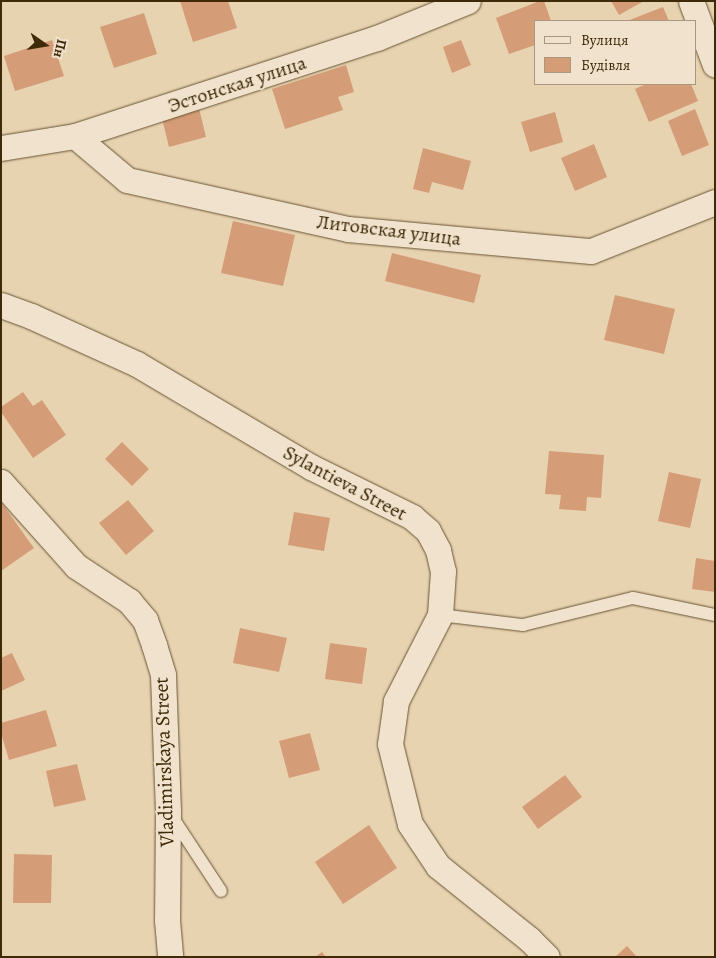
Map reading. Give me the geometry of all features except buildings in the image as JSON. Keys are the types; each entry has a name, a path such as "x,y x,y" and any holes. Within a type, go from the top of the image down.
{"street":[{"name":"Эстонская улица","path":"1,148 75,136 377,38 468,1"},
{"path":"691,1 715,65"},
{"name":"Литовская улица","path":"75,136 127,180 348,229 591,251 715,202"},
{"name":"Sylantieva Street","path":"1,305 137,364 311,467 412,517 428,531 438,550 443,571 440,615 396,701 390,744 410,824 438,866 529,939 547,957"},
{"name":"Vladimirskaya Street","path":"1,482 76,566 129,601 145,620 163,675 168,811 167,920 170,957"}],"lane":[{"path":"440,615 523,625 633,598 715,615"},
{"path":"168,811 221,891"}]}
